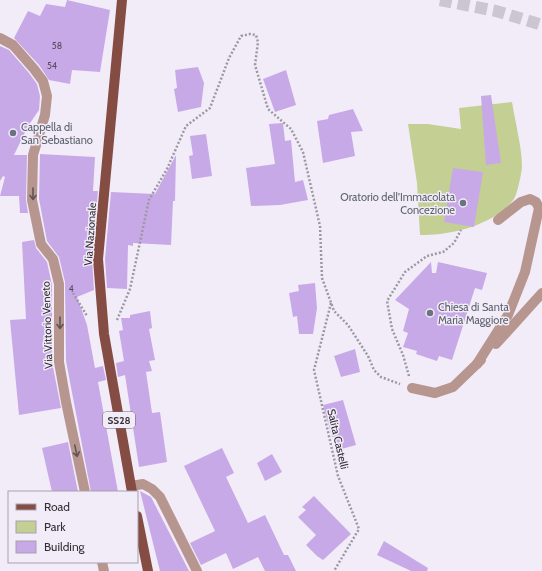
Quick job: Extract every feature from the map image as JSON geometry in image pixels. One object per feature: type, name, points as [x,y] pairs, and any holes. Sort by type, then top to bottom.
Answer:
[{"type":"main road","name":"Via Nazionale","points":[[122,0],[98,259],[104,334],[132,489]]},
{"type":"main road","points":[[138,521],[148,571]]},
{"type":"street","name":"Via Vittorio Veneto","points":[[0,38],[3,38],[13,45],[34,69],[46,89],[48,101],[33,155],[32,200],[41,244],[53,259],[59,284],[59,362],[85,491]]},
{"type":"street","points":[[478,364],[508,315],[525,272],[539,208],[536,202],[530,199],[521,202],[498,220]]},
{"type":"street","points":[[412,388],[435,393],[453,387],[478,364],[542,292]]},
{"type":"street","points":[[132,489],[143,484],[152,489],[160,498],[197,571]]},
{"type":"path","points":[[104,334],[118,320],[130,289],[149,200],[167,169],[186,126],[210,108],[229,58],[241,36],[250,34],[256,35],[258,42],[255,65],[268,109],[291,129],[303,152],[320,226],[322,278],[334,311],[348,324],[374,370],[381,377],[412,388]]},
{"type":"path","points":[[412,388],[403,355],[392,329],[387,301],[405,272],[427,256],[442,252],[448,248],[454,243],[461,230]]},
{"type":"path","name":"Salita Castelli","points":[[331,303],[314,370],[338,476],[359,529],[334,571]]},
{"type":"green space","points":[[512,102],[522,159],[517,193],[514,199],[496,216],[471,227],[458,231],[432,235],[420,235],[417,183],[408,124],[428,124],[461,129],[459,108]]},
{"type":"building","points":[[67,0],[110,10],[100,72],[72,70],[70,84],[49,80],[39,65],[14,38],[28,11],[40,16],[46,4],[65,7]]},
{"type":"building","points":[[0,46],[9,50],[29,73],[37,84],[40,96],[39,110],[28,126],[14,155],[27,155],[26,200],[28,213],[20,213],[19,196],[0,196],[5,177],[3,176],[0,181]]},
{"type":"building","points":[[198,67],[204,83],[201,107],[178,112],[174,89],[177,88],[175,70]]},
{"type":"building","points":[[286,70],[296,105],[275,112],[263,79]]},
{"type":"building","points":[[491,95],[501,163],[486,165],[481,96]]},
{"type":"building","points":[[353,109],[363,131],[351,132],[355,156],[323,163],[317,121],[328,119],[329,115]]},
{"type":"building","points":[[283,123],[285,141],[291,140],[295,182],[303,180],[308,200],[280,205],[251,206],[246,168],[275,164],[269,124]]},
{"type":"building","points":[[206,134],[212,176],[192,179],[189,156],[193,155],[190,136]]},
{"type":"building","points":[[40,154],[95,157],[93,191],[98,191],[92,259],[94,290],[77,297],[87,325],[95,368],[103,366],[106,380],[98,382],[118,491],[91,491],[66,361],[65,282],[59,257],[47,241],[39,199]]},
{"type":"building","points":[[176,155],[175,201],[173,201],[171,245],[133,243],[133,246],[128,245],[127,289],[107,288],[105,259],[111,192],[155,194]]},
{"type":"building","name":"Oratorio dell'Immacolata Concezione","points":[[453,168],[483,172],[474,227],[444,222]]},
{"type":"building","points":[[34,240],[36,248],[47,262],[52,285],[52,362],[61,408],[19,415],[10,320],[26,319],[22,242]]},
{"type":"building","name":"Chiesa di Santa Maria Maggiore","points":[[431,262],[432,273],[436,273],[438,262],[487,273],[482,290],[475,288],[452,360],[439,356],[437,361],[416,354],[417,351],[403,347],[408,333],[403,331],[409,309],[395,300]]},
{"type":"building","points":[[315,283],[317,308],[313,334],[299,334],[297,316],[293,317],[289,293],[299,291],[298,285]]},
{"type":"building","points":[[150,311],[152,328],[149,329],[155,360],[149,361],[152,371],[146,372],[152,413],[160,412],[167,462],[139,467],[125,375],[118,377],[116,363],[124,361],[119,331],[123,330],[121,318],[130,318],[130,315]]},
{"type":"building","points":[[355,349],[360,372],[341,377],[334,356]]},
{"type":"building","points":[[343,400],[356,445],[338,450],[335,437],[332,437],[323,405]]},
{"type":"building","points":[[68,442],[78,491],[52,491],[42,448]]},
{"type":"building","points":[[222,448],[234,473],[226,477],[248,523],[265,515],[284,555],[288,555],[296,571],[265,571],[258,557],[233,569],[226,553],[201,565],[190,543],[215,531],[184,466]]},
{"type":"building","points":[[272,454],[282,472],[265,481],[257,463]]},
{"type":"building","points":[[140,491],[151,497],[189,571],[160,571]]},
{"type":"building","points":[[314,496],[351,534],[323,560],[306,545],[316,535],[298,517],[306,510],[302,507]]},
{"type":"building","points":[[384,541],[428,568],[427,571],[411,571],[377,555]]},
{"type":"tunnel","points":[[440,0],[496,11],[542,25]]},
{"type":"place","name":"Cappella di San Sebastiano","points":[[13,133]]},
{"type":"place","name":"Oratorio dell'Immacolata Concezione","points":[[463,203]]},
{"type":"place","name":"Chiesa di Santa Maria Maggiore","points":[[430,313]]}]
